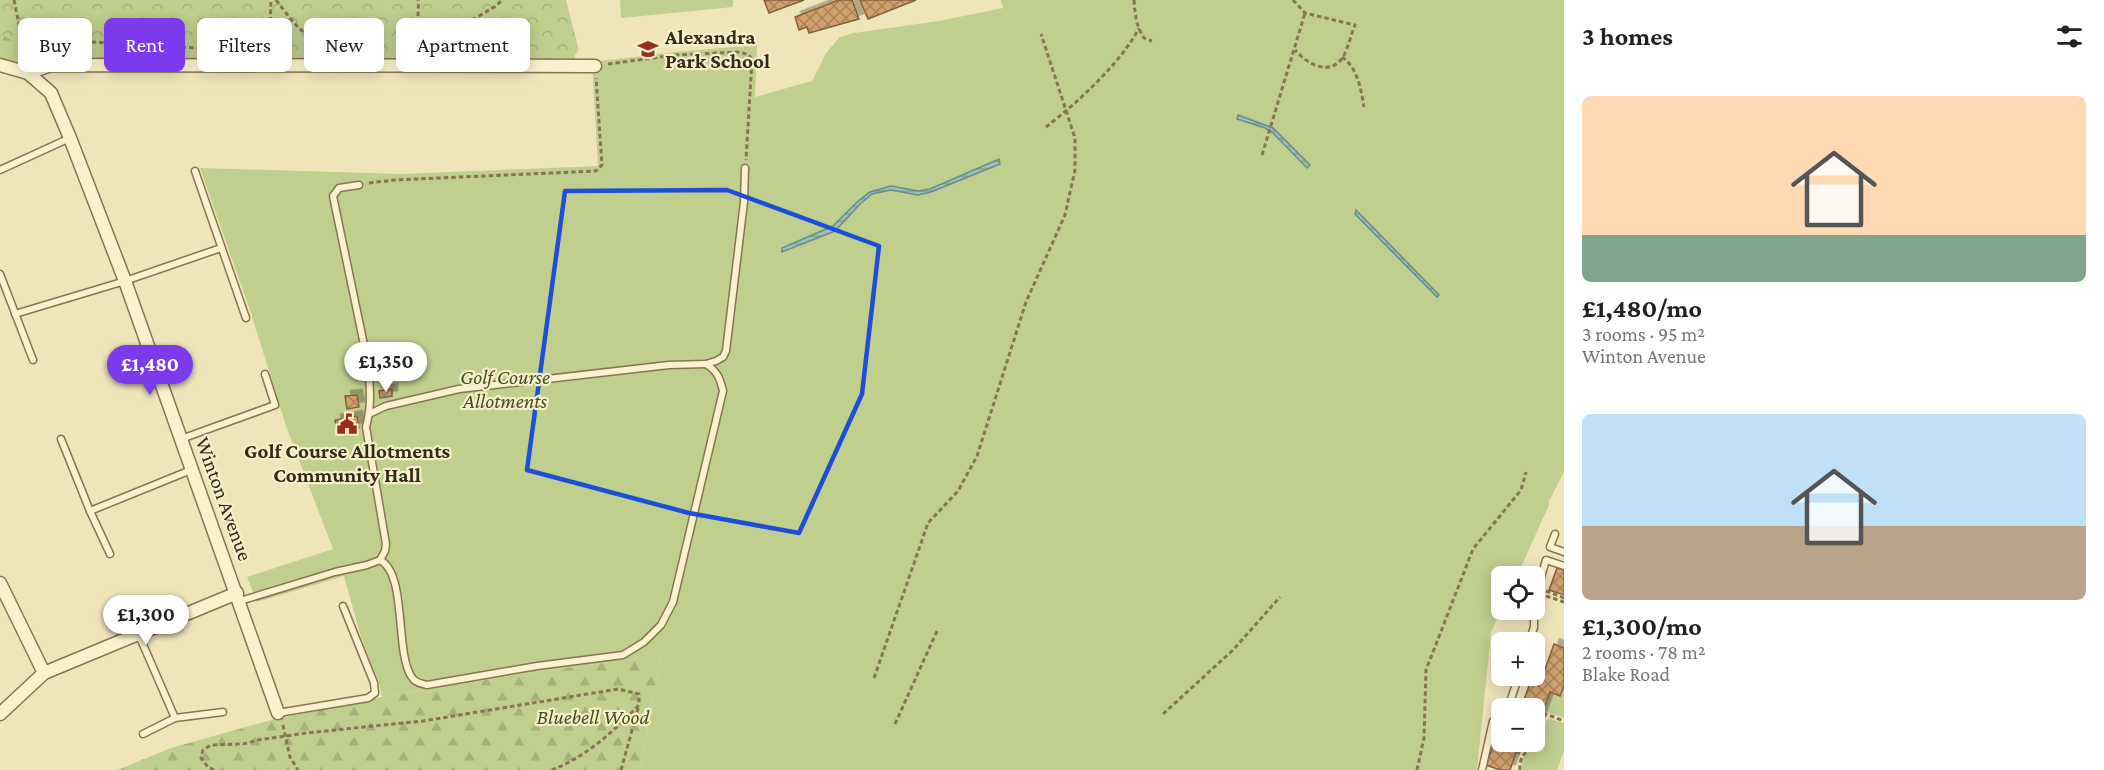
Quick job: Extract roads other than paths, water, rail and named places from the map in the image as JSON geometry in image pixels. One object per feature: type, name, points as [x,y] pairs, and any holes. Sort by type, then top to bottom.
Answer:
[{"type":"street","points":[[0,65],[28,73],[51,65],[595,66]]},
{"type":"street","name":"Winton Avenue","points":[[28,73],[51,93],[70,138],[125,281],[278,713]]},
{"type":"street","points":[[0,583],[44,673]]},
{"type":"street","points":[[0,714],[44,673],[138,633],[238,597]]},
{"type":"lane","points":[[0,170],[70,138]]},
{"type":"lane","points":[[369,414],[386,406],[459,389],[669,365],[706,364],[723,357],[726,351],[744,202],[745,168]]},
{"type":"lane","points":[[195,171],[246,318]]},
{"type":"lane","points":[[359,184],[339,188],[333,196],[368,364],[371,389],[366,427],[396,588],[404,651],[410,676],[416,682],[427,685],[537,666],[623,655],[642,644],[661,625],[673,602],[723,391],[715,370],[706,364]]},
{"type":"lane","points":[[15,314],[125,281],[221,248]]},
{"type":"lane","points":[[0,274],[33,360]]},
{"type":"lane","points":[[181,440],[275,405],[265,374]]},
{"type":"lane","points":[[61,439],[90,512],[110,554]]},
{"type":"lane","points":[[90,512],[192,470]]},
{"type":"lane","points":[[1555,534],[1550,547],[1564,552]]},
{"type":"lane","points":[[238,597],[367,566],[380,560],[386,544]]},
{"type":"lane","points":[[380,560],[387,563],[391,569]]},
{"type":"lane","points":[[1544,566],[1546,560],[1564,566]]},
{"type":"lane","points":[[278,713],[368,698],[375,693],[374,682],[344,606]]},
{"type":"lane","points":[[138,633],[175,718]]},
{"type":"lane","points":[[143,734],[175,718],[223,712]]},
{"type":"lane","points":[[1482,770],[1491,730]]},
{"type":"water","points":[[1238,115],[1273,128],[1310,165],[1307,168],[1273,133],[1237,119]]},
{"type":"water","points":[[999,159],[1000,164],[931,192],[918,195],[891,190],[872,194],[835,231],[782,252],[782,248],[833,226],[870,192],[891,186],[918,191],[930,189]]},
{"type":"water","points":[[1356,210],[1439,295],[1437,297],[1355,214]]},
{"type":"place","name":"Alexandra Park School","points":[[648,49]]},
{"type":"place","name":"Golf Course Allotments Community Hall","points":[[347,424]]},
{"type":"park label","name":"Golf Course Allotments","points":[[505,389]]},
{"type":"park label","name":"Bluebell Wood","points":[[593,717]]}]
